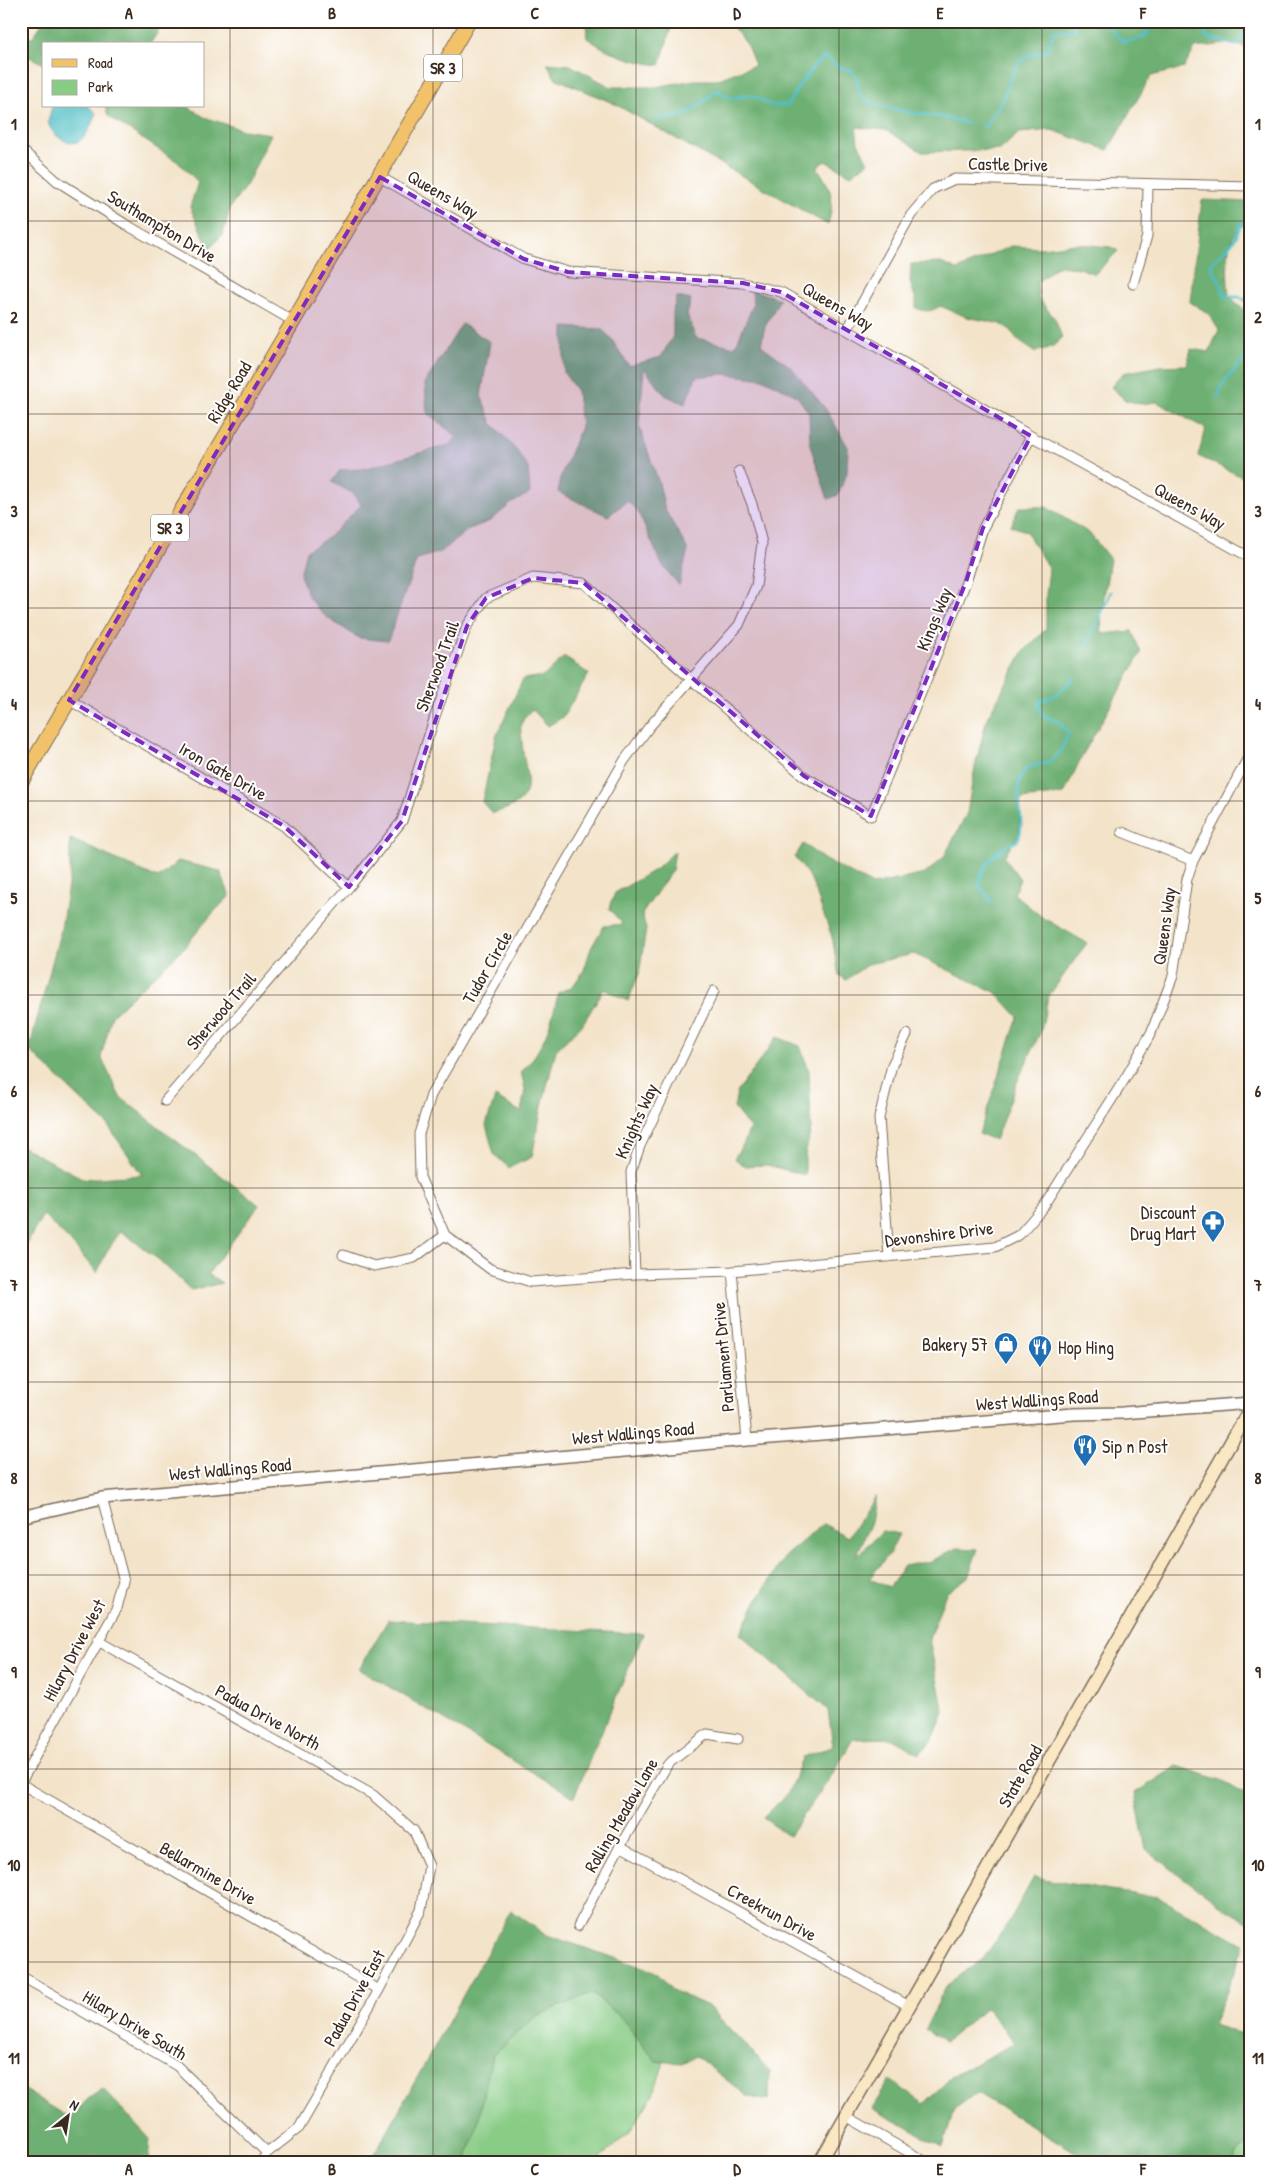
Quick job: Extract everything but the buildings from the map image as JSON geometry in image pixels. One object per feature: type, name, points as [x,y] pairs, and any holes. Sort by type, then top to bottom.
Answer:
[{"type":"main road","name":"Ridge Road","points":[[21,782],[292,321],[380,177],[469,21]]},
{"type":"main road","name":"State Road","points":[[820,2162],[1251,1407]]},
{"type":"street","name":"Southampton Drive","points":[[21,149],[57,181],[125,224],[292,321]]},
{"type":"street","name":"Queens Way","points":[[380,177],[524,259],[568,272],[743,283],[781,292],[1031,436],[1251,558]]},
{"type":"street","name":"Castle Drive","points":[[847,330],[911,215],[933,190],[955,179],[1251,186]]},
{"type":"street","points":[[1133,284],[1146,236],[1148,185]]},
{"type":"street","name":"Kings Way","points":[[871,816],[966,582],[983,528],[1031,436]]},
{"type":"street","name":"Tudor Circle","points":[[732,1271],[636,1274],[531,1282],[490,1269],[445,1235],[420,1177],[419,1134],[431,1095],[624,761],[649,727],[739,625],[756,586],[762,543],[752,504],[739,471]]},
{"type":"street","name":"Sherwood Trail","points":[[165,1101],[349,886],[402,821],[434,719],[467,626],[486,598],[533,578],[584,583],[692,680],[804,776],[871,816]]},
{"type":"street","name":"Iron Gate Drive","points":[[69,700],[284,826],[349,886]]},
{"type":"street","name":"Queens Way","points":[[1165,998],[1173,976],[1187,879],[1193,860],[1251,752]]},
{"type":"street","points":[[1122,832],[1193,860]]},
{"type":"street","name":"Knights Way","points":[[636,1274],[630,1172],[640,1146],[714,990]]},
{"type":"street","name":"Devonshire Drive","points":[[732,1271],[995,1246],[1019,1235],[1044,1206],[1126,1077],[1151,1033],[1165,998]]},
{"type":"street","points":[[889,1257],[879,1118],[892,1065],[907,1034]]},
{"type":"street","points":[[343,1255],[374,1266],[414,1258],[445,1235]]},
{"type":"street","name":"Parliament Drive","points":[[732,1271],[747,1440]]},
{"type":"street","name":"West Wallings Road","points":[[21,1517],[102,1498],[747,1440],[1074,1414],[1122,1413],[1251,1403]]},
{"type":"street","name":"Hilary Drive West","points":[[21,1783],[117,1608],[124,1581],[102,1498]]},
{"type":"street","name":"Padua Drive North","points":[[98,1640],[373,1795],[414,1832]]},
{"type":"street","name":"Rolling Meadow Lane","points":[[578,1926],[620,1846],[668,1764],[707,1734],[738,1739]]},
{"type":"street","name":"Bellarmine Drive","points":[[21,1783],[379,1990]]},
{"type":"street","name":"Padua Drive East","points":[[261,2162],[267,2153],[299,2128],[379,1990],[421,1910],[429,1866],[414,1832]]},
{"type":"street","name":"Creekrun Drive","points":[[620,1846],[909,2006]]},
{"type":"street","name":"Hilary Drive South","points":[[21,1976],[177,2066],[267,2153]]},
{"type":"street","points":[[846,2116],[926,2162]]},
{"type":"highlighted area","points":[[380,177],[524,259],[568,272],[743,283],[781,292],[1031,436],[983,528],[966,582],[871,816],[804,776],[584,583],[533,578],[486,598],[467,626],[402,821],[349,887],[284,826],[69,700]]},
{"type":"green space","points":[[21,21],[29,21],[23,32],[32,38],[44,21],[165,21],[151,42],[42,42],[42,63],[21,53]]},
{"type":"green space","points":[[586,21],[673,21],[660,65],[640,62],[604,49],[587,38]]},
{"type":"green space","points":[[728,21],[835,21],[854,31],[861,21],[1251,21],[1251,49],[1232,43],[1195,48],[1184,68],[1151,76],[1108,150],[1052,130],[1019,133],[1000,150],[922,152],[886,130],[856,127],[858,143],[868,162],[851,175],[825,161],[817,167],[831,194],[832,200],[828,225],[615,104],[555,78],[547,63],[570,65],[611,87],[655,87],[695,80],[716,80],[755,65],[746,43]]},
{"type":"green space","points":[[106,108],[190,108],[204,117],[243,130],[271,134],[247,184],[230,208],[223,234],[209,249],[190,207],[198,182],[178,162],[108,116]]},
{"type":"green space","points":[[1202,200],[1251,202],[1251,222],[1242,226],[1235,233],[1228,253],[1227,264],[1229,296],[1247,312],[1251,311],[1251,481],[1198,456],[1206,429],[1157,402],[1140,404],[1125,400],[1111,387],[1123,373],[1160,366],[1187,365],[1191,349],[1209,352],[1219,330],[1208,313],[1190,302]]},
{"type":"green space","points":[[1077,244],[1111,247],[1118,251],[1095,274],[1079,268],[1058,266],[1037,282],[1039,299],[1055,319],[1062,338],[1052,347],[1035,352],[1016,339],[1011,330],[1001,324],[967,317],[940,306],[928,311],[916,308],[916,300],[910,282],[911,264],[941,263],[957,270],[1011,246],[1041,248]]},
{"type":"green space","points":[[752,290],[780,299],[765,326],[761,345],[791,367],[825,408],[848,447],[847,473],[838,495],[828,499],[810,445],[809,413],[797,396],[764,379],[724,374],[696,377],[685,404],[665,395],[644,368],[639,426],[659,483],[665,510],[688,550],[679,585],[662,565],[638,512],[627,501],[608,516],[558,492],[560,478],[581,427],[577,391],[564,373],[564,327],[601,329],[610,337],[629,366],[661,357],[673,336],[673,310],[677,297],[691,300],[687,315],[696,338],[735,347],[753,305]]},
{"type":"green space","points":[[462,324],[490,342],[481,396],[492,423],[517,451],[528,468],[530,493],[512,503],[490,521],[469,529],[441,552],[417,559],[388,641],[359,638],[326,617],[309,598],[300,575],[306,551],[329,537],[361,505],[354,494],[332,482],[340,470],[363,469],[449,445],[457,437],[427,413],[425,383]]},
{"type":"green space","points":[[1019,507],[1046,507],[1089,533],[1110,559],[1101,616],[1102,634],[1132,631],[1141,653],[1082,756],[1064,794],[1021,799],[1018,835],[1004,857],[1020,879],[1014,894],[1043,918],[1087,943],[1048,997],[1041,1031],[1018,1080],[995,1140],[979,1134],[1018,1017],[995,992],[914,954],[868,964],[846,980],[839,975],[832,937],[811,879],[795,857],[803,844],[825,860],[873,885],[925,874],[944,857],[967,813],[975,767],[987,718],[1024,651],[1046,629],[1046,595],[1049,569],[1026,531],[1011,526]]},
{"type":"green space","points":[[564,657],[589,674],[563,717],[548,726],[532,709],[524,719],[521,728],[527,777],[525,795],[519,802],[508,808],[492,813],[482,802],[496,737],[523,679],[544,676]]},
{"type":"green space","points":[[70,839],[158,878],[178,861],[220,871],[230,896],[212,914],[183,949],[112,1015],[101,1057],[120,1097],[259,1205],[208,1274],[222,1283],[191,1290],[159,1260],[121,1231],[107,1251],[97,1273],[68,1239],[43,1215],[21,1254],[21,1146],[84,1179],[142,1175],[106,1123],[29,1050],[61,929],[70,873]]},
{"type":"green space","points":[[675,851],[672,870],[642,914],[646,929],[639,974],[628,1001],[604,989],[582,1025],[556,1050],[532,1157],[509,1168],[494,1154],[486,1125],[495,1097],[521,1112],[525,1089],[521,1072],[541,1046],[553,1014],[558,993],[573,986],[584,970],[591,948],[604,926],[623,924],[609,909],[615,893],[656,869]]},
{"type":"green space","points":[[777,1037],[800,1046],[809,1071],[811,1128],[805,1156],[805,1175],[767,1165],[745,1166],[734,1158],[744,1143],[750,1128],[734,1108],[737,1092]]},
{"type":"green space","points":[[876,1496],[871,1522],[856,1557],[882,1531],[899,1534],[889,1554],[869,1579],[890,1587],[904,1566],[932,1561],[956,1548],[978,1549],[968,1577],[946,1593],[929,1639],[944,1713],[932,1741],[919,1754],[891,1738],[853,1739],[830,1778],[789,1836],[763,1818],[788,1793],[803,1757],[833,1746],[828,1710],[740,1634],[756,1602],[786,1555],[823,1524],[848,1537]]},
{"type":"green space","points":[[388,1620],[643,1634],[574,1797],[359,1669]]},
{"type":"green space","points":[[1177,1766],[1221,1780],[1251,1798],[1251,1924],[1227,1910],[1146,1850],[1135,1793]]},
{"type":"green space","points":[[1034,1877],[1110,1891],[1158,1897],[1245,1945],[1213,2025],[1251,2037],[1251,2142],[1235,2155],[1234,2162],[1092,2162],[977,2093],[954,2109],[943,2147],[872,2108],[890,2080],[924,2104],[952,2076],[1015,2043],[986,2008],[945,2042],[925,2029],[947,1985],[983,1959],[1010,1920]]},
{"type":"green space","points":[[511,1910],[544,1934],[656,1972],[674,1991],[708,2006],[770,2071],[769,2101],[747,2096],[696,2056],[682,2063],[656,2061],[619,2015],[591,1993],[536,2016],[492,2056],[478,2122],[466,2162],[370,2162]]},
{"type":"green space","points":[[591,1993],[619,2015],[656,2061],[664,2062],[653,2095],[629,2133],[595,2162],[466,2162],[478,2122],[492,2056],[536,2016]]},
{"type":"green space","points":[[21,2088],[70,2118],[89,2098],[103,2089],[150,2139],[148,2162],[21,2162]]},
{"type":"green space","points":[[1251,2142],[1251,2162],[1234,2162],[1235,2155]]},
{"type":"water","points":[[52,108],[90,108],[96,113],[84,137],[73,143],[65,141],[57,135],[49,125]]},
{"type":"waterway","points":[[982,126],[987,126],[991,116],[1003,99],[1015,69],[1020,63],[1032,54],[1047,50],[1054,31],[1075,29],[1074,21]]},
{"type":"waterway","points":[[1091,21],[1103,24],[1106,21]]},
{"type":"waterway","points":[[1109,21],[1113,33],[1125,42],[1142,38],[1148,34],[1149,21]]},
{"type":"waterway","points":[[1200,21],[1206,37],[1236,45],[1251,28]]},
{"type":"waterway","points":[[657,119],[690,112],[717,90],[725,96],[733,98],[751,95],[773,106],[788,105],[808,73],[825,56],[837,66],[854,73],[859,91],[872,104],[967,123]]},
{"type":"waterway","points":[[1251,218],[1240,225],[1232,242],[1211,264],[1226,297],[1240,297],[1251,304]]},
{"type":"waterway","points":[[1218,397],[1224,382],[1251,351]]},
{"type":"waterway","points":[[1084,650],[1111,592]]},
{"type":"waterway","points":[[992,903],[979,885],[983,870],[992,858],[1003,848],[1017,841],[1021,824],[1019,789],[1023,773],[1034,765],[1052,760],[1065,742],[1068,732],[1057,721],[1043,716],[1038,704],[1058,693],[1073,678]]},
{"type":"place","name":"Discount Drug Mart","points":[[1213,1243]]},
{"type":"place","name":"Bakery 57","points":[[1006,1365]]},
{"type":"place","name":"Hop Hing","points":[[1040,1368]]},
{"type":"place","name":"Sip n Post","points":[[1085,1467]]}]
